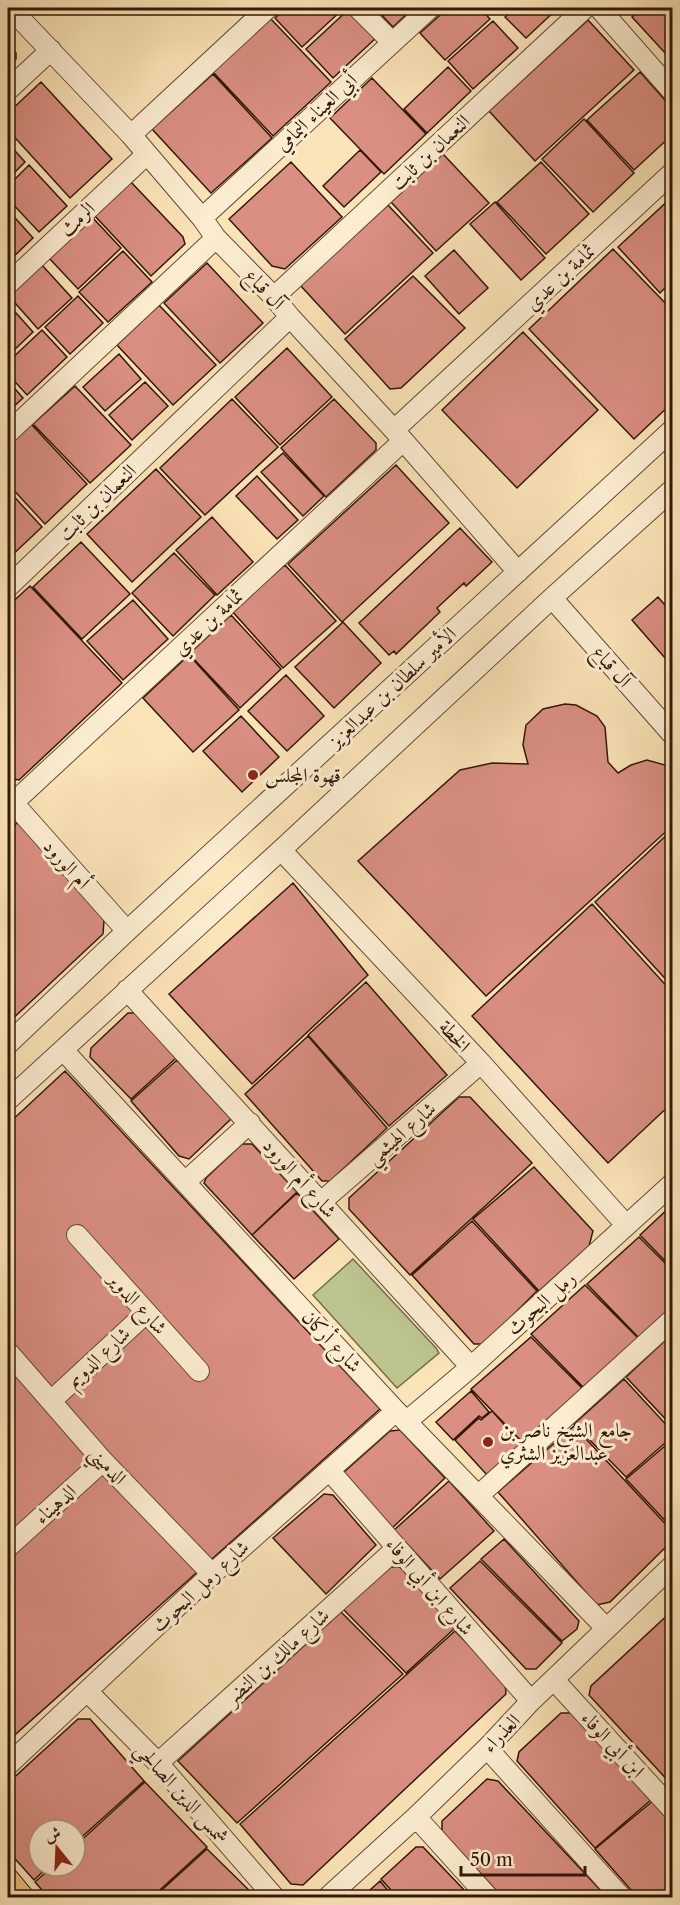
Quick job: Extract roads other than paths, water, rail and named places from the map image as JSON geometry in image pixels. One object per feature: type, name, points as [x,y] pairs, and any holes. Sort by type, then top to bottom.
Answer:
[{"type":"main road","points":[[8,1881],[22,1898]]},
{"type":"street","points":[[131,135],[268,8]]},
{"type":"street","points":[[358,8],[392,42]]},
{"type":"street","name":"أبي العيناء اليمامي","points":[[202,218],[430,8]]},
{"type":"street","name":"النعمان بن ثابت","points":[[274,297],[585,8]]},
{"type":"street","points":[[599,8],[672,91]]},
{"type":"street","name":"آل قباع","points":[[19,11],[51,50],[131,135],[202,218],[216,238],[274,297],[399,435],[518,572]]},
{"type":"street","points":[[8,90],[51,50]]},
{"type":"street","name":"الرمث","points":[[8,284],[147,154]]},
{"type":"street","name":"ثمامة بن عدي","points":[[10,800],[399,435],[672,173]]},
{"type":"street","points":[[8,433],[216,238]]},
{"type":"street","name":"النعمان بن ثابت","points":[[8,587],[290,317]]},
{"type":"street","name":"الأمير سلطان بن عبدالعزيز","points":[[8,1044],[127,931],[672,430]]},
{"type":"street","points":[[8,1100],[672,490]]},
{"type":"street","name":"آل قباع","points":[[552,598],[671,730]]},
{"type":"street","name":"أم الورود","points":[[10,800],[127,931]]},
{"type":"street","name":"الخطة","points":[[281,850],[481,1064],[626,1225]]},
{"type":"street","name":"شارع أم الورود","points":[[127,990],[471,1367]]},
{"type":"street","name":"شارع أركان","points":[[63,1050],[402,1416],[606,1628]]},
{"type":"street","name":"شارع الهيثمي","points":[[321,1202],[481,1064]]},
{"type":"street","points":[[185,1182],[250,1123]]},
{"type":"street","name":"رمل البحوث","points":[[402,1416],[471,1367],[672,1184]]},
{"type":"street","name":"شارع الدوير","points":[[77,1235],[199,1371]]},
{"type":"street","name":"شارع الدويم","points":[[51,1401],[146,1313]]},
{"type":"street","points":[[478,1495],[672,1320]]},
{"type":"street","name":"الدميني","points":[[8,1352],[103,1461],[212,1574]]},
{"type":"street","name":"شارع رمل البحوث","points":[[8,1765],[212,1574],[329,1470],[402,1416]]},
{"type":"street","name":"الدهيناء","points":[[8,1547],[103,1461]]},
{"type":"street","name":"شارع ابن أبي الوفاء","points":[[329,1470],[531,1701]]},
{"type":"street","name":"شارع مالك بن النضر","points":[[158,1763],[397,1548]]},
{"type":"street","name":"العذراء","points":[[327,1898],[416,1817],[487,1748],[531,1701],[672,1566]]},
{"type":"street","name":"ابن أبي الوفاء","points":[[554,1680],[672,1809]]},
{"type":"street","name":"شمس الدين الصالحي","points":[[87,1691],[158,1763],[275,1898]]},
{"type":"street","points":[[487,1748],[622,1898]]},
{"type":"street","points":[[416,1817],[489,1898]]},
{"type":"place","name":"قهوة المجلس","points":[[253,775]]},
{"type":"place","name":"جامع الشيخ ناصر بن عبدالعزيز الشثري","points":[[488,1442]]}]
